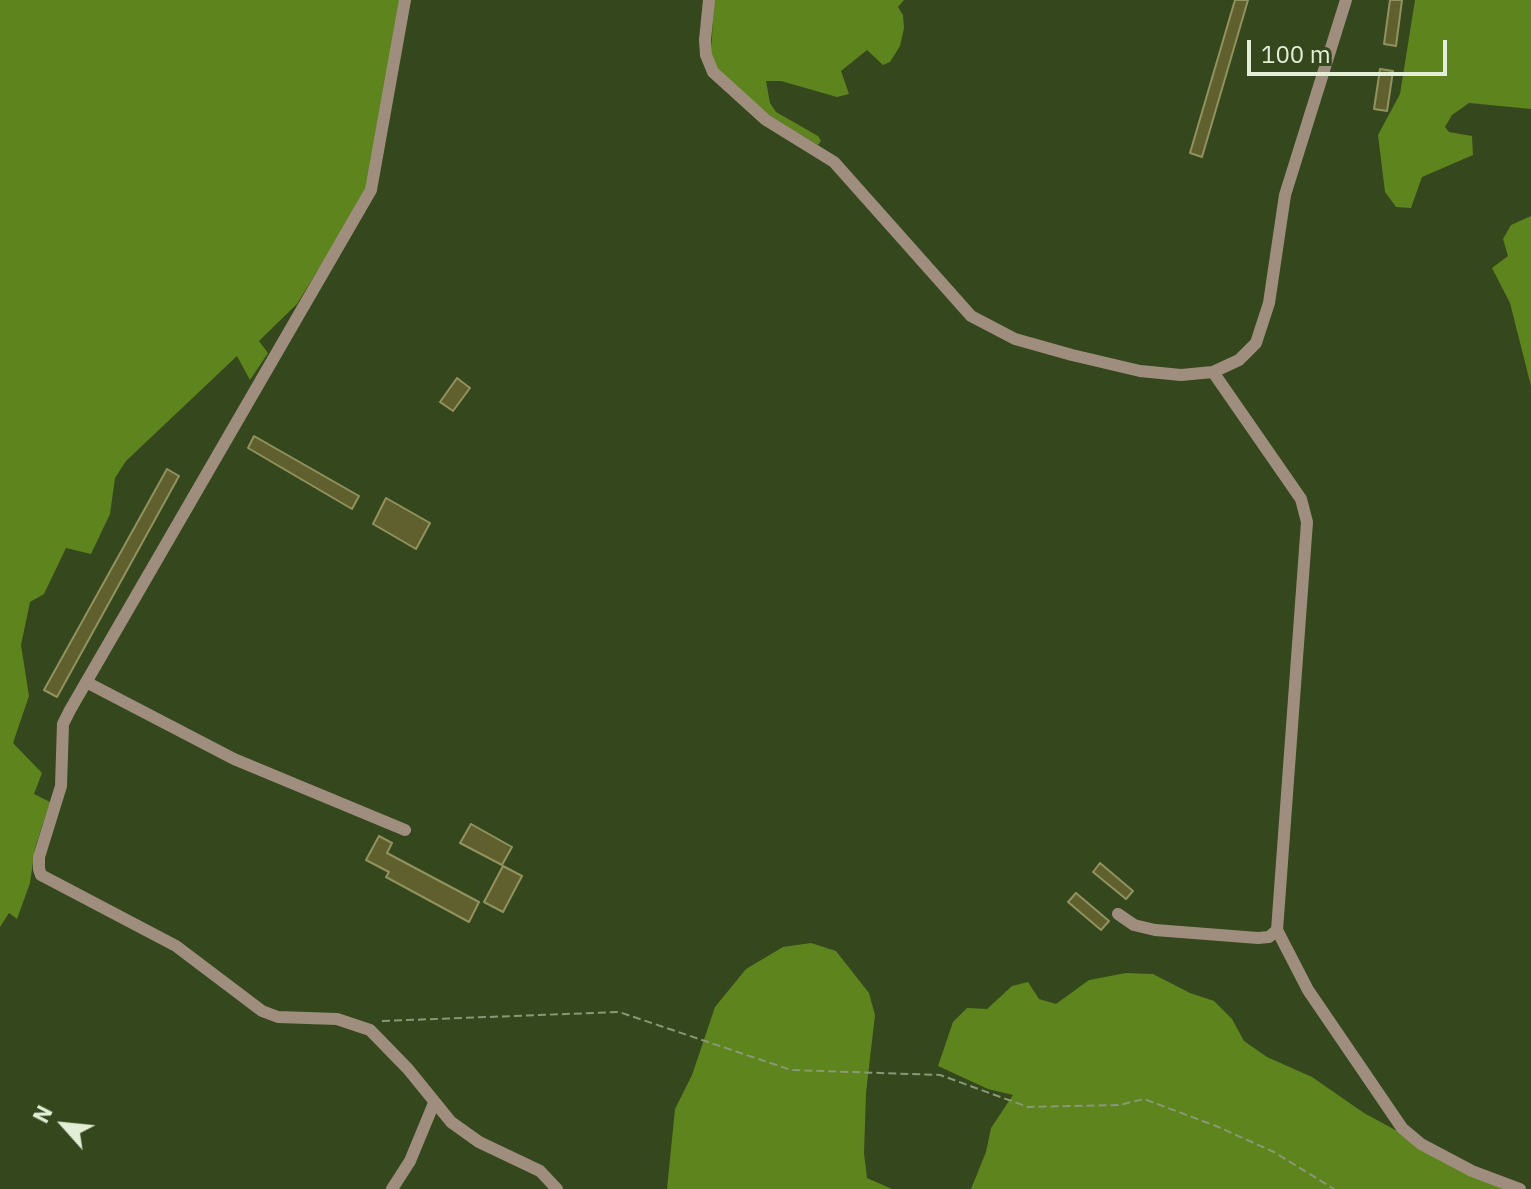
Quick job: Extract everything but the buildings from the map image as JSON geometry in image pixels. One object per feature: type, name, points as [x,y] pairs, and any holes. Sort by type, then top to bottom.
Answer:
[{"type":"street","points":[[405,0],[375,175],[364,205],[63,724],[61,786],[39,857],[41,875],[176,946],[262,1011],[278,1017],[337,1019],[370,1030],[408,1069],[451,1122],[479,1142],[540,1171],[557,1189]]},
{"type":"street","points":[[709,0],[706,55],[713,72],[766,120],[834,162],[971,316],[1015,339],[1140,371],[1181,375],[1213,372],[1250,351],[1260,335],[1269,303],[1283,205],[1346,0]]},
{"type":"street","points":[[1213,372],[1301,499],[1307,522],[1277,930],[1308,990],[1402,1128],[1421,1144],[1472,1171],[1520,1189]]},
{"type":"street","points":[[86,682],[234,759],[405,830]]},
{"type":"street","points":[[1118,914],[1134,925],[1155,930],[1238,938],[1269,937],[1277,930]]},
{"type":"street","points":[[392,1189],[420,1139],[434,1103]]},
{"type":"path","points":[[383,1021],[619,1012],[791,1070],[940,1075],[1028,1107],[1119,1105],[1144,1099],[1274,1152],[1334,1189]]},
{"type":"green space","points":[[0,0],[400,0],[371,175],[363,196],[297,304],[259,341],[268,353],[250,380],[237,356],[126,461],[115,478],[110,514],[91,554],[66,548],[44,594],[30,602],[21,645],[29,696],[13,743],[42,773],[34,794],[50,802],[35,848],[30,883],[17,919],[9,913],[0,927]]},
{"type":"green space","points":[[714,0],[904,0],[898,7],[903,15],[904,28],[900,46],[890,62],[883,65],[867,50],[841,71],[849,94],[837,97],[781,81],[766,81],[770,103],[776,112],[818,136],[821,141],[818,145],[772,117],[718,72],[711,56]]},
{"type":"green space","points":[[1415,0],[1531,0],[1531,109],[1469,103],[1452,115],[1445,127],[1449,132],[1472,136],[1473,155],[1422,177],[1411,208],[1396,207],[1385,192],[1378,135],[1400,94]]},
{"type":"green space","points":[[1531,216],[1531,386],[1510,303],[1492,268],[1508,256],[1503,239],[1511,225]]},
{"type":"green space","points":[[811,943],[836,951],[869,993],[875,1015],[866,1093],[864,1153],[867,1178],[892,1189],[667,1189],[675,1109],[692,1075],[715,1007],[746,969],[783,947]]},
{"type":"green space","points":[[1126,973],[1153,974],[1214,1001],[1232,1019],[1244,1041],[1267,1057],[1312,1077],[1364,1113],[1504,1189],[971,1189],[986,1152],[991,1128],[1013,1095],[988,1089],[938,1066],[953,1022],[967,1008],[987,1009],[1012,986],[1028,982],[1039,999],[1056,1004],[1089,980]]}]
